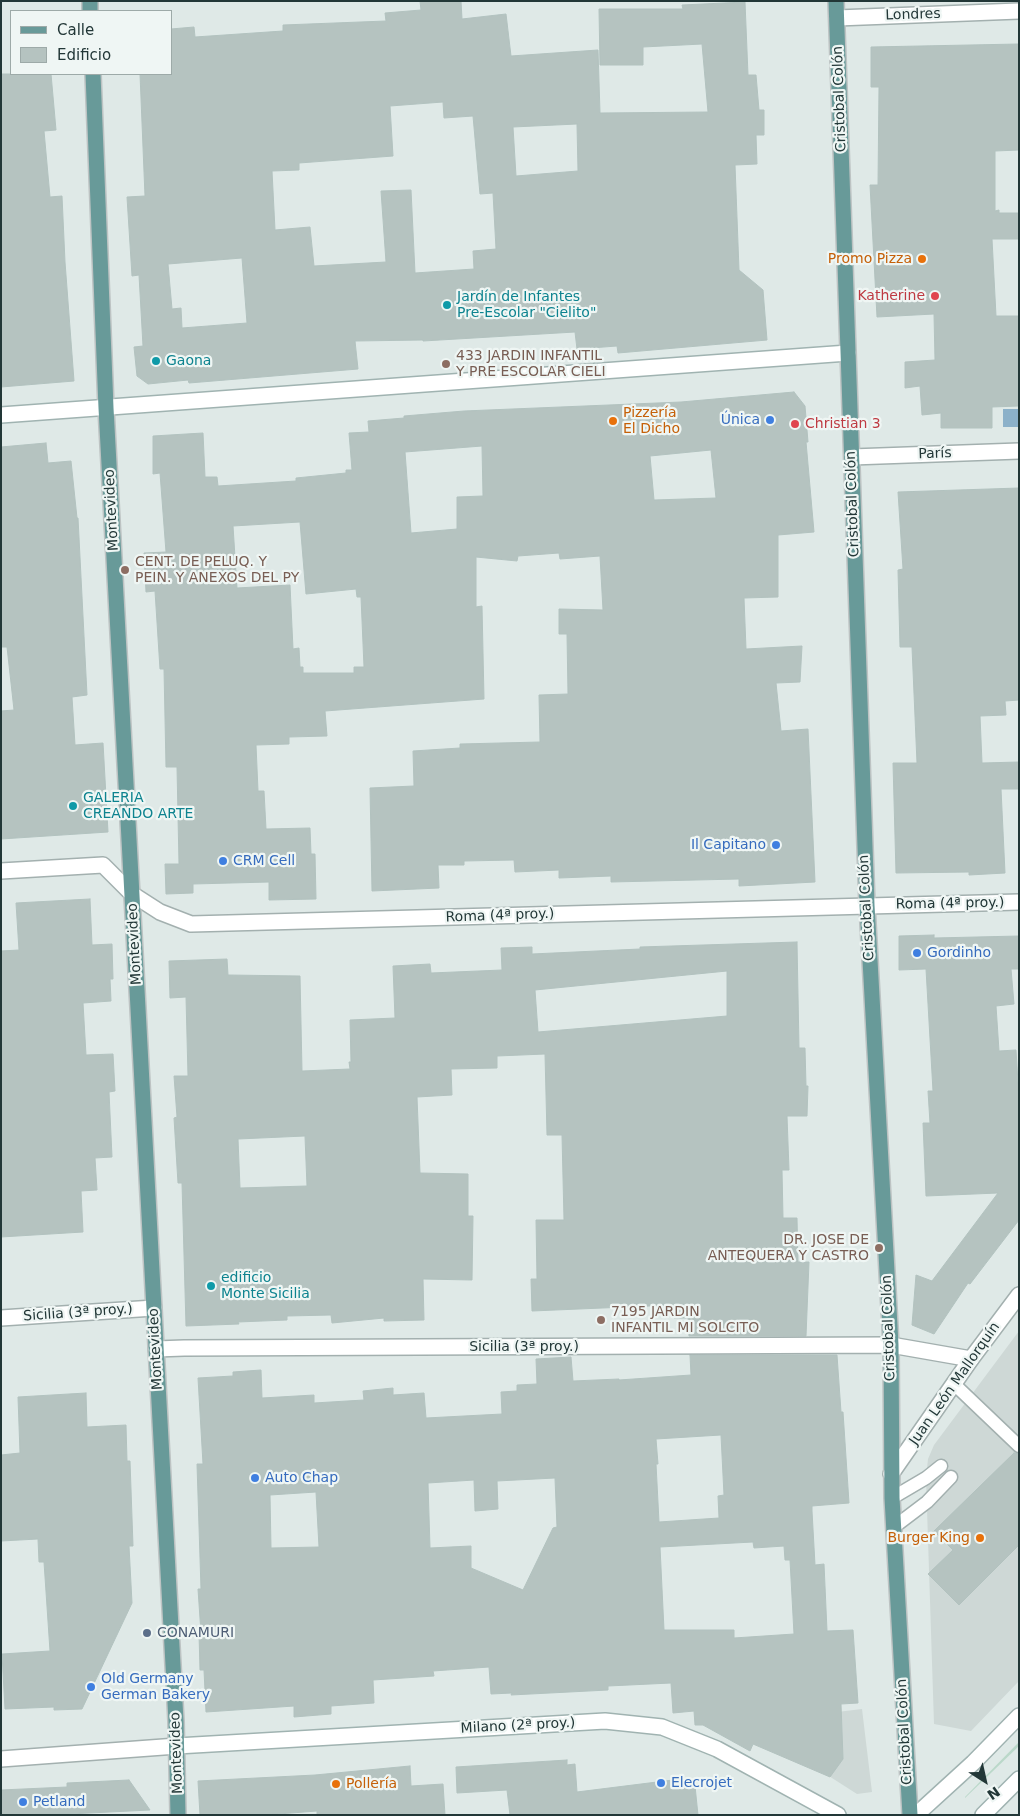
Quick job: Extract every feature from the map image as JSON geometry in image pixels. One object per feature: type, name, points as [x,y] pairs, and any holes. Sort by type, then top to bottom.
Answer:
[{"type":"main road","name":"Cristobal Colón","points":[[836,1],[866,905],[891,1345],[891,1474],[910,1815]]},
{"type":"main road","name":"Montevideo","points":[[93,75],[106,408],[177,1746],[178,1815]]},
{"type":"street","name":"Londres","points":[[837,18],[1019,11]]},
{"type":"street","points":[[1,415],[848,353]]},
{"type":"street","name":"París","points":[[852,457],[1019,451]]},
{"type":"street","name":"Roma (4ª proy.)","points":[[1,871],[103,865],[132,894],[160,912],[191,924],[1019,902]]},
{"type":"street","name":"Juan León Mallorquín","points":[[891,1474],[971,1359],[1019,1295]]},
{"type":"street","name":"Sicilia (3ª proy.)","points":[[1,1318],[154,1308]]},
{"type":"street","name":"Sicilia (3ª proy.)","points":[[156,1349],[891,1345],[971,1359]]},
{"type":"street","points":[[916,1815],[1019,1716]]},
{"type":"street","name":"Milano (2ª proy.)","points":[[1,1759],[177,1746],[605,1722],[662,1727],[717,1749],[838,1815]]},
{"type":"street","points":[[987,1814],[1019,1778]]},
{"type":"lane","points":[[954,1384],[1019,1446]]},
{"type":"lane","points":[[892,1498],[926,1478],[941,1466]]},
{"type":"lane","points":[[894,1527],[927,1502],[951,1477]]},
{"type":"shaded area","points":[[1019,1331],[1019,1681],[971,1731],[934,1724],[926,1478],[928,1459],[934,1445]]},
{"type":"shaded area","points":[[862,1709],[872,1792],[857,1794],[746,1723]]},
{"type":"green space","points":[[1019,1742],[1019,1746],[965,1798],[965,1797]]},
{"type":"water","points":[[1003,409],[1019,409],[1019,427],[1003,427]]},
{"type":"building","points":[[420,1],[461,1],[462,19],[506,14],[511,56],[598,50],[600,113],[708,112],[702,44],[643,47],[643,65],[600,65],[599,9],[683,9],[682,5],[745,2],[748,75],[756,75],[759,110],[764,110],[764,135],[756,135],[757,164],[735,165],[739,270],[763,290],[767,340],[618,353],[617,346],[577,349],[575,332],[423,341],[355,341],[358,369],[189,383],[188,380],[148,384],[137,376],[134,347],[143,346],[139,275],[132,276],[127,197],[145,196],[140,75],[172,75],[172,29],[194,27],[195,37],[283,31],[283,25],[386,21],[385,13],[421,10]],"holes":[[[443,102],[444,118],[473,116],[480,194],[493,193],[496,249],[473,251],[474,269],[415,273],[411,190],[381,191],[386,262],[314,266],[310,227],[275,230],[272,171],[299,170],[299,163],[393,156],[390,106]],[[577,124],[578,171],[516,176],[513,127]],[[242,258],[247,323],[182,328],[181,308],[172,309],[168,264]]]},
{"type":"building","points":[[1019,44],[1019,150],[995,151],[995,211],[999,210],[999,213],[1019,213],[1019,239],[992,239],[996,316],[1019,316],[1019,406],[992,407],[992,428],[941,428],[941,413],[922,415],[920,386],[905,388],[905,362],[935,360],[934,314],[877,317],[870,185],[878,185],[879,87],[871,87],[871,47]]},
{"type":"building","points":[[1,74],[51,75],[56,130],[44,131],[50,197],[62,196],[74,381],[1,387]]},
{"type":"building","points":[[794,392],[805,406],[808,442],[806,442],[814,532],[778,535],[778,597],[744,598],[746,649],[802,646],[800,682],[776,683],[781,731],[808,729],[815,882],[739,886],[739,879],[611,882],[611,876],[559,878],[559,870],[515,872],[514,860],[464,861],[464,865],[438,865],[439,888],[372,891],[370,788],[414,786],[413,751],[460,748],[460,744],[540,742],[539,695],[568,694],[567,634],[559,634],[559,609],[603,610],[600,556],[560,559],[559,553],[518,556],[517,561],[476,557],[476,607],[482,606],[484,699],[325,711],[327,736],[289,737],[289,744],[256,745],[258,791],[264,791],[266,829],[310,828],[311,854],[315,854],[316,899],[269,900],[269,882],[193,884],[193,893],[166,894],[165,864],[179,864],[177,767],[166,767],[164,669],[160,669],[155,591],[146,592],[144,553],[166,552],[160,473],[153,474],[153,436],[203,433],[205,477],[217,477],[218,486],[296,481],[296,478],[346,473],[346,470],[352,470],[349,433],[369,432],[368,421],[464,411],[681,402]],"holes":[[[482,446],[483,496],[457,497],[457,529],[411,533],[405,452]],[[711,450],[716,498],[654,500],[650,456]],[[300,522],[306,594],[356,589],[357,597],[361,597],[364,667],[354,667],[354,673],[303,673],[303,667],[300,667],[299,648],[293,649],[290,585],[237,588],[233,526]]]},
{"type":"building","points":[[46,443],[48,463],[71,461],[78,518],[87,695],[72,697],[75,745],[103,743],[108,832],[1,839],[1,711],[14,710],[7,647],[1,647],[1,447]]},
{"type":"building","points":[[1019,488],[1019,700],[1005,701],[1006,715],[980,716],[982,763],[1019,762],[1019,789],[1001,789],[1005,873],[969,875],[969,872],[896,873],[893,763],[917,763],[912,647],[900,647],[898,570],[903,569],[898,492]]},
{"type":"building","points":[[90,899],[92,945],[112,944],[113,979],[110,979],[111,1001],[83,1003],[86,1055],[113,1054],[115,1091],[109,1092],[112,1157],[95,1158],[97,1190],[81,1191],[83,1232],[1,1237],[1,951],[19,950],[16,903]]},
{"type":"building","points":[[934,935],[934,938],[1019,936],[1019,969],[1011,969],[1014,1004],[996,1006],[999,1051],[1016,1050],[1019,1099],[1019,1220],[970,1284],[968,1283],[934,1334],[912,1325],[916,1275],[932,1281],[998,1193],[926,1196],[923,1123],[930,1123],[928,1091],[933,1091],[926,969],[899,970],[899,936]]},
{"type":"building","points":[[797,942],[799,1048],[805,1048],[806,1086],[808,1086],[807,1116],[787,1116],[789,1170],[782,1170],[783,1218],[797,1218],[798,1262],[809,1262],[806,1336],[689,1336],[688,1318],[674,1318],[673,1305],[532,1311],[531,1279],[537,1279],[536,1220],[564,1220],[562,1135],[547,1135],[545,1054],[497,1056],[497,1068],[451,1069],[452,1095],[417,1097],[420,1173],[468,1174],[468,1216],[473,1216],[472,1280],[423,1279],[424,1320],[384,1321],[384,1318],[332,1323],[331,1315],[287,1316],[287,1320],[186,1326],[182,1183],[178,1183],[174,1118],[177,1117],[174,1076],[188,1076],[186,997],[170,998],[169,961],[227,959],[228,975],[300,976],[302,1071],[350,1069],[350,1020],[395,1018],[393,966],[430,964],[431,973],[502,970],[501,948],[532,947],[532,954],[640,949],[640,947]],"holes":[[[727,971],[727,1016],[538,1032],[535,990]],[[305,1136],[307,1186],[240,1188],[238,1139]]]},
{"type":"building","points":[[690,1355],[837,1355],[849,1503],[812,1506],[815,1565],[824,1564],[827,1631],[853,1630],[858,1703],[841,1704],[843,1759],[830,1777],[753,1744],[750,1751],[703,1725],[695,1725],[694,1711],[673,1713],[671,1683],[608,1686],[608,1690],[511,1695],[512,1693],[491,1694],[489,1667],[433,1671],[434,1676],[373,1680],[374,1703],[331,1706],[331,1714],[294,1717],[294,1706],[206,1712],[204,1670],[200,1670],[199,1633],[201,1633],[198,1589],[201,1589],[197,1464],[203,1464],[198,1378],[233,1376],[233,1372],[261,1370],[262,1398],[314,1395],[314,1403],[364,1400],[363,1391],[393,1388],[393,1395],[424,1393],[426,1418],[502,1414],[501,1392],[517,1391],[517,1385],[537,1384],[536,1359],[571,1357],[573,1381],[691,1375]],"holes":[[[721,1435],[724,1495],[718,1496],[719,1518],[659,1522],[656,1439]],[[555,1478],[557,1527],[553,1528],[523,1590],[471,1568],[471,1546],[430,1548],[428,1483],[474,1480],[475,1511],[498,1509],[497,1481]],[[316,1492],[319,1547],[271,1548],[270,1495]],[[753,1542],[754,1548],[784,1546],[785,1560],[790,1560],[794,1634],[734,1638],[734,1630],[664,1630],[660,1547]]]},
{"type":"building","points":[[86,1393],[87,1427],[126,1425],[127,1461],[130,1461],[133,1546],[129,1546],[132,1603],[82,1709],[54,1710],[54,1707],[5,1709],[2,1654],[50,1651],[44,1562],[39,1562],[38,1539],[1,1541],[1,1455],[20,1453],[18,1397]]},
{"type":"building","name":"Burger King","points":[[1014,1453],[1019,1454],[1019,1545],[959,1605],[928,1574],[953,1550],[934,1531]]},
{"type":"building","points":[[567,1760],[567,1765],[575,1764],[577,1792],[681,1779],[695,1786],[698,1815],[510,1815],[507,1790],[457,1793],[456,1767]]},
{"type":"building","points":[[410,1766],[411,1786],[443,1784],[445,1815],[317,1815],[317,1811],[265,1815],[200,1815],[198,1781],[315,1775]]},
{"type":"building","points":[[129,1780],[150,1810],[1,1815],[1,1790],[67,1787],[67,1783]]},
{"type":"place","name":"Promo Pizza","points":[[922,259]]},
{"type":"place","name":"Katherine","points":[[935,296]]},
{"type":"place","name":"Jardín de Infantes Pre-Escolar \"Cielito\"","points":[[447,305]]},
{"type":"place","name":"Gaona","points":[[156,361]]},
{"type":"place","name":"433 JARDIN INFANTIL Y PRE ESCOLAR CIELI","points":[[446,364]]},
{"type":"place","name":"Única","points":[[770,420]]},
{"type":"place","name":"Pizzería El Dicho","points":[[613,421]]},
{"type":"place","name":"Christian 3","points":[[795,424]]},
{"type":"place","name":"CENT. DE PELUQ. Y PEIN. Y ANEXOS DEL PY","points":[[125,570]]},
{"type":"place","name":"GALERIA CREANDO ARTE","points":[[73,806]]},
{"type":"place","name":"Il Capitano","points":[[776,845]]},
{"type":"place","name":"CRM Cell","points":[[223,861]]},
{"type":"place","name":"Gordinho","points":[[917,953]]},
{"type":"place","name":"DR. JOSE DE ANTEQUERA Y CASTRO","points":[[879,1248]]},
{"type":"place","name":"edificio Monte Sicilia","points":[[211,1286]]},
{"type":"place","name":"7195 JARDIN INFANTIL MI SOLCITO","points":[[601,1320]]},
{"type":"place","name":"Auto Chap","points":[[255,1478]]},
{"type":"place","name":"Burger King","points":[[980,1538]]},
{"type":"place","name":"CONAMURI","points":[[147,1633]]},
{"type":"place","name":"Old Germany German Bakery","points":[[91,1687]]},
{"type":"place","name":"Elecrojet","points":[[661,1783]]},
{"type":"place","name":"Pollería","points":[[336,1784]]},
{"type":"place","name":"Petland","points":[[23,1802]]}]
